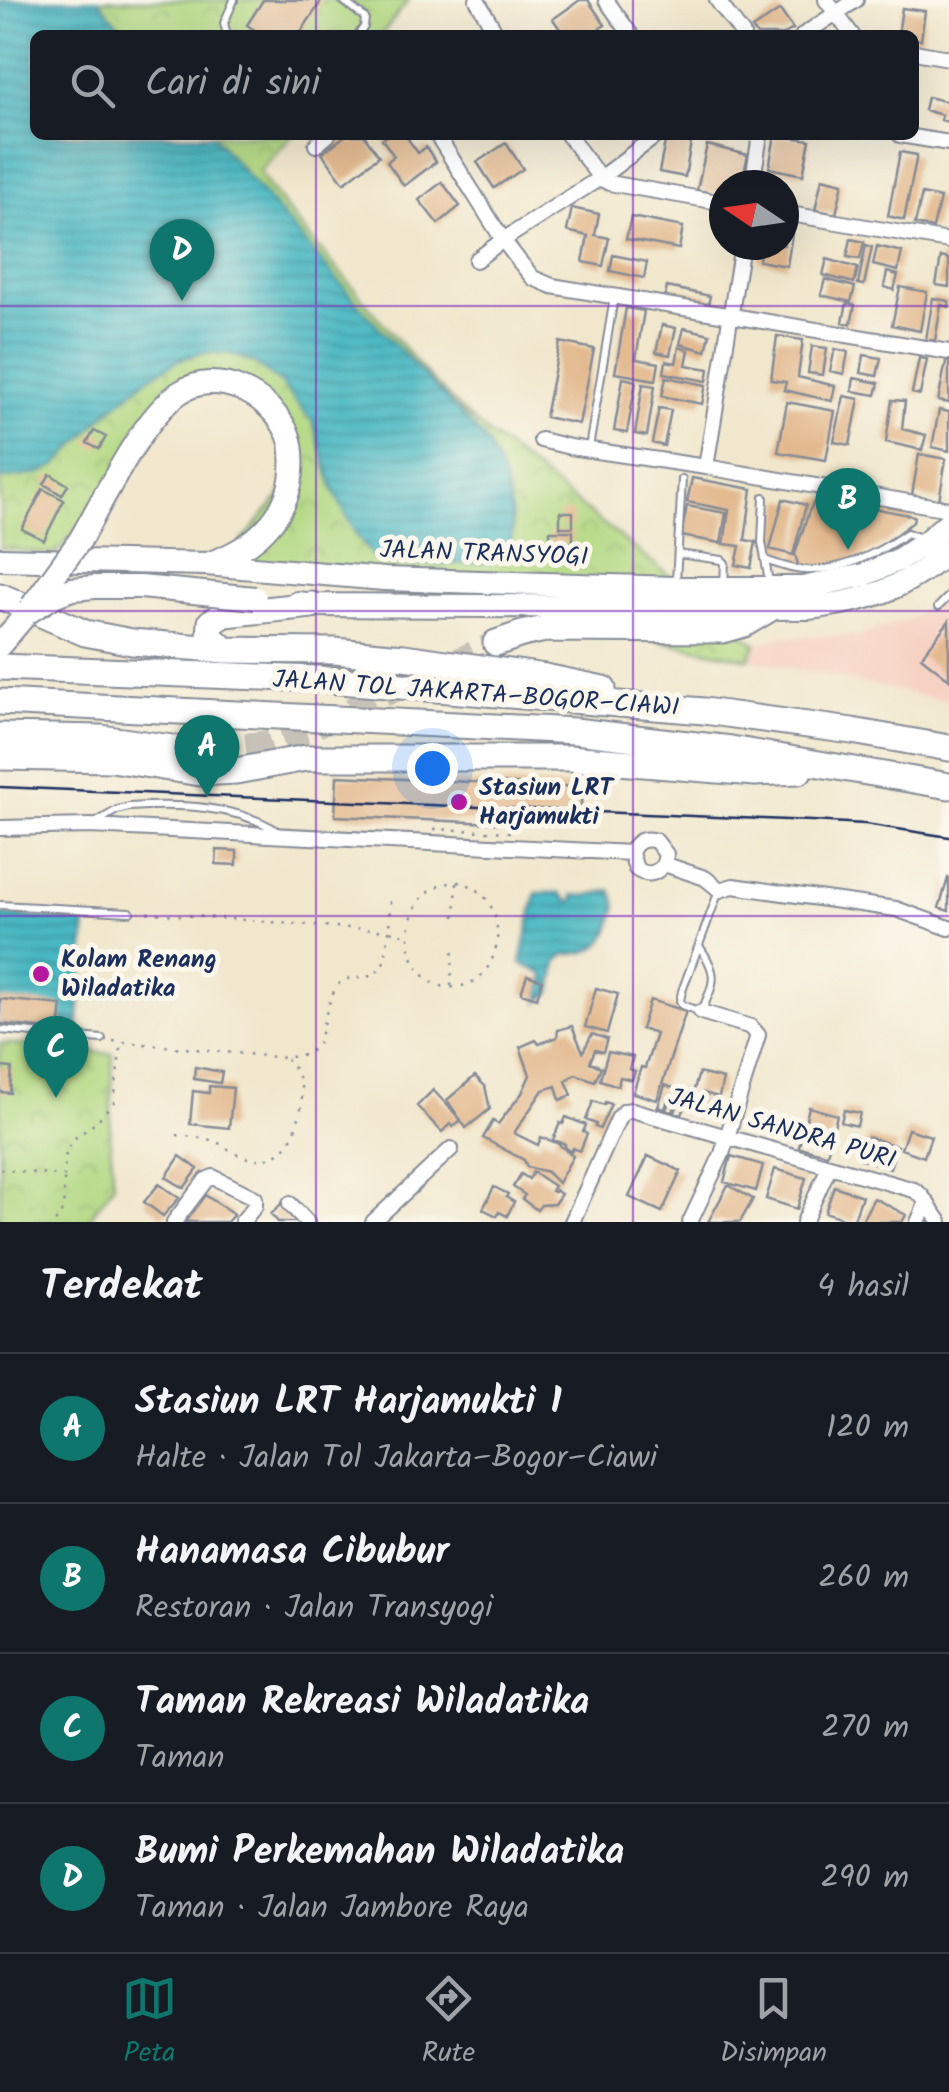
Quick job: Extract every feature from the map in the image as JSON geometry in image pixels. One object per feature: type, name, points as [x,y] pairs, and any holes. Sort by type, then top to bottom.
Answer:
[{"type":"highway","points":[[0,645],[80,540],[147,426],[174,396],[194,384],[207,382],[240,388],[278,418],[287,432],[293,463],[287,497],[271,524],[244,547],[206,564]]},
{"type":"highway","name":"JALAN TRANSYOGI","points":[[27,613],[56,595],[95,587],[141,587],[312,605],[600,595],[770,598],[864,575],[898,560],[949,522]]},
{"type":"highway","name":"JALAN TRANSYOGI","points":[[0,559],[206,564],[600,595],[724,588],[808,608],[864,600],[905,581],[949,551]]},
{"type":"highway","points":[[0,596],[85,633],[132,642],[404,657],[545,677],[704,711]]},
{"type":"highway","points":[[496,643],[546,629],[723,630],[744,624],[770,598]]},
{"type":"highway","points":[[226,650],[210,636],[211,622],[216,618],[312,605]]},
{"type":"highway","name":"JALAN TOL JAKARTA–BOGOR–CIAWI","points":[[5,666],[316,679],[704,711],[949,748]]},
{"type":"highway","name":"JALAN TOL JAKARTA–BOGOR–CIAWI","points":[[0,702],[575,731],[649,738],[949,786]]},
{"type":"highway","points":[[0,736],[100,738],[172,748]]},
{"type":"highway","points":[[0,757],[112,759],[200,772],[236,771],[306,758],[569,758],[755,773],[859,769]]},
{"type":"street","points":[[477,0],[494,30]]},
{"type":"street","points":[[606,0],[627,30]]},
{"type":"street","points":[[717,0],[739,30]]},
{"type":"street","points":[[826,0],[848,30]]},
{"type":"street","points":[[811,30],[856,0]]},
{"type":"street","points":[[919,53],[949,58]]},
{"type":"street","points":[[919,138],[949,143]]},
{"type":"street","points":[[440,140],[533,278],[552,286],[949,352]]},
{"type":"street","points":[[572,140],[609,184],[709,201]]},
{"type":"street","points":[[476,260],[650,140]]},
{"type":"street","points":[[754,170],[759,140]]},
{"type":"street","points":[[799,216],[949,241]]},
{"type":"street","points":[[706,467],[739,260]]},
{"type":"street","points":[[540,440],[949,509]]},
{"type":"street","points":[[0,828],[90,826],[631,853]]},
{"type":"street","points":[[640,840],[656,840],[664,848],[664,864],[651,874],[640,872],[632,864],[631,853],[640,840]]},
{"type":"street","points":[[664,864],[705,878],[720,890],[734,886],[896,910],[949,928]]},
{"type":"street","points":[[690,1222],[722,1154],[758,1035],[752,1027],[701,1012]]},
{"type":"street","name":"JALAN SANDRA PURI","points":[[572,1222],[625,1110],[914,1190],[926,1202]]},
{"type":"street","points":[[373,1222],[451,1149]]},
{"type":"street","points":[[804,1222],[830,1168]]},
{"type":"street","points":[[174,1222],[206,1180],[214,1177],[255,1198],[255,1206],[242,1222]]},
{"type":"street","points":[[918,1222],[926,1202]]},
{"type":"street","points":[[926,1202],[940,1222]]},
{"type":"street","points":[[290,1204],[307,1222]]},
{"type":"lane","points":[[226,30],[224,23],[234,0]]},
{"type":"lane","points":[[342,0],[365,18],[362,30]]},
{"type":"lane","points":[[589,450],[614,296]]},
{"type":"lane","points":[[676,588],[682,478]]},
{"type":"lane","points":[[764,497],[762,542],[770,598]]},
{"type":"lane","points":[[765,560],[815,570],[870,556],[907,533],[926,542]]},
{"type":"lane","points":[[678,554],[722,560],[724,588]]},
{"type":"lane","points":[[938,606],[949,596]]},
{"type":"lane","points":[[90,826],[129,807],[207,808],[266,824],[288,838]]},
{"type":"lane","points":[[698,946],[714,973],[701,1012],[686,1008],[680,1001],[698,946],[720,890]]},
{"type":"lane","points":[[0,904],[130,912]]},
{"type":"lane","points":[[0,1030],[102,1040]]},
{"type":"path","points":[[457,830],[458,822]]},
{"type":"path","points":[[428,829],[511,832]]},
{"type":"path","points":[[455,917],[458,882]]},
{"type":"path","points":[[469,884],[489,900],[494,913],[494,954],[475,982],[451,988],[432,982],[418,968],[409,936],[414,912],[424,893],[434,886],[469,884]]},
{"type":"path","points":[[102,1040],[286,1058],[304,1056],[318,1044],[332,994],[339,984],[380,972],[389,931],[390,901]]},
{"type":"path","points":[[130,912],[389,931],[409,936]]},
{"type":"path","points":[[451,988],[453,950]]},
{"type":"path","points":[[55,1222],[64,1203],[66,1150],[114,1102],[121,1042]]},
{"type":"path","points":[[177,1135],[216,1141],[245,1157],[268,1158],[282,1152],[294,1131],[303,1092],[302,1083],[286,1058]]},
{"type":"path","points":[[0,1169],[64,1176]]},
{"type":"shaded area","points":[[949,593],[949,702],[749,659],[756,644],[782,636],[857,636],[908,620]]},
{"type":"green space","points":[[0,0],[409,0],[385,30],[30,30],[30,140],[288,140],[259,172],[417,363],[476,424],[756,644],[749,659],[342,576],[222,566],[295,478],[269,404],[191,381],[81,526],[54,555],[0,548]]},
{"type":"green space","points":[[0,1043],[113,1054],[110,1141],[114,1184],[87,1222],[0,1222]]},
{"type":"water","points":[[0,0],[98,0],[123,30],[30,30],[30,140],[216,140],[381,330],[484,439],[508,494],[512,538],[510,552],[491,562],[391,565],[374,558],[356,535],[334,491],[313,422],[280,383],[256,364],[232,354],[204,352],[179,360],[148,378],[106,413],[57,465],[39,474],[0,479]]},
{"type":"water","points":[[611,890],[617,906],[602,943],[588,951],[565,954],[557,962],[552,992],[539,1002],[545,975],[521,963],[536,893],[560,893],[569,902],[575,900],[573,895]]},
{"type":"water","name":"Kolam Renang Wiladatika","points":[[0,914],[86,922],[78,1034],[0,1026]]},
{"type":"building","points":[[263,0],[322,0],[302,30],[254,30],[247,25]]},
{"type":"building","points":[[580,0],[588,0],[605,25],[597,30],[561,30],[553,19]]},
{"type":"building","points":[[902,8],[925,11],[921,40],[919,30],[899,30]]},
{"type":"building","points":[[780,10],[793,29],[753,30]]},
{"type":"building","points":[[927,97],[949,102],[949,122],[941,120],[942,115],[924,110]]},
{"type":"building","points":[[339,140],[368,140],[379,156],[344,183],[322,153]]},
{"type":"building","points":[[383,140],[409,140],[418,153],[426,147],[436,162],[404,186],[387,162],[394,156]]},
{"type":"building","points":[[665,140],[691,142],[685,177],[659,172]]},
{"type":"building","points":[[774,140],[810,140],[803,175],[799,170],[769,168]]},
{"type":"building","points":[[506,143],[523,169],[494,188],[477,162]]},
{"type":"building","points":[[707,145],[748,155],[744,170],[709,170],[709,193],[697,190]]},
{"type":"building","points":[[900,152],[917,155],[904,220],[888,216]]},
{"type":"building","points":[[822,178],[843,183],[836,214],[815,210]]},
{"type":"building","points":[[442,182],[460,206],[438,224],[419,200]]},
{"type":"building","points":[[922,194],[940,198],[933,228],[915,224]]},
{"type":"building","points":[[572,208],[599,214],[595,235],[609,238],[603,266],[583,262],[588,236],[567,231]]},
{"type":"building","points":[[631,217],[683,227],[679,249],[626,239]]},
{"type":"building","points":[[851,239],[864,242],[860,259],[847,257]]},
{"type":"building","points":[[866,245],[872,247],[864,285],[858,284]]},
{"type":"building","points":[[877,246],[902,252],[898,271],[873,265]]},
{"type":"building","points":[[613,255],[647,262],[644,278],[610,271]]},
{"type":"building","points":[[941,257],[949,259],[949,287],[936,285]]},
{"type":"building","points":[[827,259],[858,268],[854,283],[823,275]]},
{"type":"building","points":[[759,260],[788,260],[787,266]]},
{"type":"building","points":[[887,272],[898,275],[894,290],[884,287]]},
{"type":"building","points":[[825,279],[855,287],[851,302],[821,295]]},
{"type":"building","points":[[667,287],[710,296],[707,310],[664,301]]},
{"type":"building","points":[[900,287],[927,292],[920,331],[892,325]]},
{"type":"building","points":[[933,298],[949,301],[949,307],[941,305],[935,341],[926,339]]},
{"type":"building","points":[[847,303],[855,305],[851,324],[843,322]]},
{"type":"building","points":[[626,308],[644,311],[636,359],[659,363],[656,380],[615,373]]},
{"type":"building","points":[[662,325],[676,328],[670,355],[656,352]]},
{"type":"building","points":[[684,328],[710,334],[706,351],[680,344]]},
{"type":"building","points":[[777,336],[803,340],[798,377],[835,386],[832,401],[784,390],[786,382],[771,380]]},
{"type":"building","points":[[560,342],[594,349],[579,424],[545,417]]},
{"type":"building","points":[[812,346],[827,348],[823,375],[808,373]]},
{"type":"building","points":[[679,347],[689,350],[686,365],[709,369],[707,381],[664,373],[666,361],[676,363]]},
{"type":"building","points":[[835,349],[848,352],[844,374],[830,371]]},
{"type":"building","points":[[864,355],[881,358],[877,376],[861,373]]},
{"type":"building","points":[[949,357],[949,403],[938,401]]},
{"type":"building","points":[[919,358],[927,359],[920,395],[912,393]]},
{"type":"building","points":[[666,377],[706,385],[702,404],[662,396]]},
{"type":"building","points":[[623,378],[636,381],[627,433],[614,431]]},
{"type":"building","points":[[854,378],[879,383],[876,395],[852,391]]},
{"type":"building","points":[[643,384],[655,386],[647,436],[635,434]]},
{"type":"building","points":[[844,396],[859,399],[850,445],[834,442]]},
{"type":"building","points":[[892,400],[905,401],[902,429],[926,435],[922,450],[886,442]]},
{"type":"building","points":[[787,402],[835,411],[826,460],[778,452]]},
{"type":"building","points":[[659,408],[671,410],[664,446],[652,443]]},
{"type":"building","points":[[939,410],[949,412],[949,451],[932,447]]},
{"type":"building","points":[[94,431],[106,437],[99,449],[87,443]]},
{"type":"building","points":[[919,454],[946,459],[939,500],[912,495]]},
{"type":"building","points":[[50,474],[68,485],[62,495],[44,484]]},
{"type":"building","points":[[692,478],[752,489],[745,540],[756,542],[751,568],[736,565],[740,546],[724,544],[729,510],[687,502]]},
{"type":"building","points":[[43,489],[64,500],[44,540],[22,529]]},
{"type":"building","points":[[817,497],[914,516],[913,522],[858,558],[829,567],[799,568],[795,554]]},
{"type":"building","points":[[783,499],[806,505],[793,555],[770,549]]},
{"type":"building","points":[[687,506],[726,513],[721,543],[681,536]]},
{"type":"building","points":[[560,512],[573,512],[573,527],[560,527]]},
{"type":"building","points":[[550,531],[573,531],[573,543],[550,543]]},
{"type":"building","points":[[949,621],[949,679],[921,657]]},
{"type":"building","name":"Stasiun LRT Harjamukti","points":[[337,776],[582,787],[580,827],[335,816]]},
{"type":"building","points":[[217,850],[237,851],[237,865],[216,864]]},
{"type":"building","points":[[949,878],[949,911],[939,908]]},
{"type":"building","points":[[527,975],[542,980],[537,998],[521,993]]},
{"type":"building","points":[[596,988],[618,994],[607,1033],[585,1027]]},
{"type":"building","points":[[0,999],[62,1005],[59,1030],[0,1024]]},
{"type":"building","points":[[650,1000],[686,1011],[657,1100],[633,1093],[656,1034],[641,1029]]},
{"type":"building","points":[[572,1026],[583,1052],[592,1034],[607,1039],[603,1052],[595,1050],[590,1062],[601,1067],[595,1081],[575,1074],[566,1081],[572,1095],[560,1100],[556,1086],[543,1090],[514,1133],[538,1145],[541,1137],[557,1143],[573,1156],[558,1183],[547,1172],[527,1167],[524,1160],[483,1138],[493,1121],[498,1124],[522,1093],[530,1075],[520,1047],[557,1037],[558,1030]]},
{"type":"building","points":[[608,1052],[633,1057],[629,1069],[635,1071],[632,1080],[620,1077],[618,1086],[600,1080]]},
{"type":"building","points":[[0,1067],[12,1068],[10,1093],[0,1092]]},
{"type":"building","points":[[195,1067],[222,1072],[220,1083],[194,1079]]},
{"type":"building","points":[[699,1073],[723,1079],[719,1097],[703,1093],[699,1106],[690,1103]]},
{"type":"building","points":[[475,1076],[485,1086],[490,1109],[466,1128],[447,1100]]},
{"type":"building","points":[[665,1085],[690,1094],[682,1115],[675,1113],[678,1102],[673,1112],[666,1110],[670,1099],[665,1109],[658,1107]]},
{"type":"building","points":[[209,1086],[233,1088],[229,1128],[190,1124],[193,1091],[209,1093]]},
{"type":"building","points":[[433,1090],[461,1120],[442,1132],[417,1106]]},
{"type":"building","points":[[593,1101],[611,1104],[600,1129],[586,1120]]},
{"type":"building","points":[[809,1107],[837,1115],[827,1154],[799,1147]]},
{"type":"building","points":[[844,1110],[860,1113],[857,1126],[841,1122]]},
{"type":"building","points":[[566,1117],[586,1125],[580,1151],[573,1148],[571,1152],[565,1144],[553,1140]]},
{"type":"building","points":[[908,1129],[931,1136],[924,1157],[901,1149]]},
{"type":"building","points":[[868,1137],[897,1146],[890,1168],[861,1159]]},
{"type":"building","points":[[180,1156],[198,1169],[184,1188],[166,1177]]},
{"type":"building","points":[[648,1156],[681,1171],[662,1212],[629,1197]]},
{"type":"building","points":[[731,1156],[763,1165],[756,1191],[724,1182]]},
{"type":"building","points":[[775,1169],[806,1178],[797,1209],[766,1199]]},
{"type":"building","points":[[533,1172],[554,1186],[551,1191],[561,1194],[554,1204],[541,1205],[537,1210],[513,1187],[521,1174],[529,1179]]},
{"type":"building","points":[[159,1184],[179,1198],[163,1216],[144,1202]]},
{"type":"building","points":[[728,1185],[753,1199],[740,1222],[708,1222]]},
{"type":"building","points":[[834,1186],[862,1196],[853,1222],[825,1212]]},
{"type":"building","points":[[494,1187],[514,1202],[507,1216],[483,1209]]},
{"type":"building","points":[[205,1195],[234,1214],[227,1222],[185,1222]]},
{"type":"building","points":[[874,1198],[906,1215],[902,1222],[861,1222]]},
{"type":"building","points":[[284,1201],[303,1222],[278,1222],[271,1214]]},
{"type":"tunnel","points":[[172,748],[208,750],[265,743],[307,730],[496,643]]},
{"type":"tram line","points":[[0,787],[812,821],[865,824],[949,837]]},
{"type":"place","name":"Bumi Perkemahan Wiladatika","points":[[182,301]]},
{"type":"place","name":"Hanamasa Cibubur","points":[[848,550]]},
{"type":"place","name":"Stasiun LRT Harjamukti 1","points":[[207,797]]},
{"type":"place","name":"Stasiun LRT Harjamukti","points":[[459,802]]},
{"type":"place","name":"Kolam Renang Wiladatika","points":[[41,974]]},
{"type":"place","name":"Taman Rekreasi Wiladatika","points":[[56,1098]]}]
